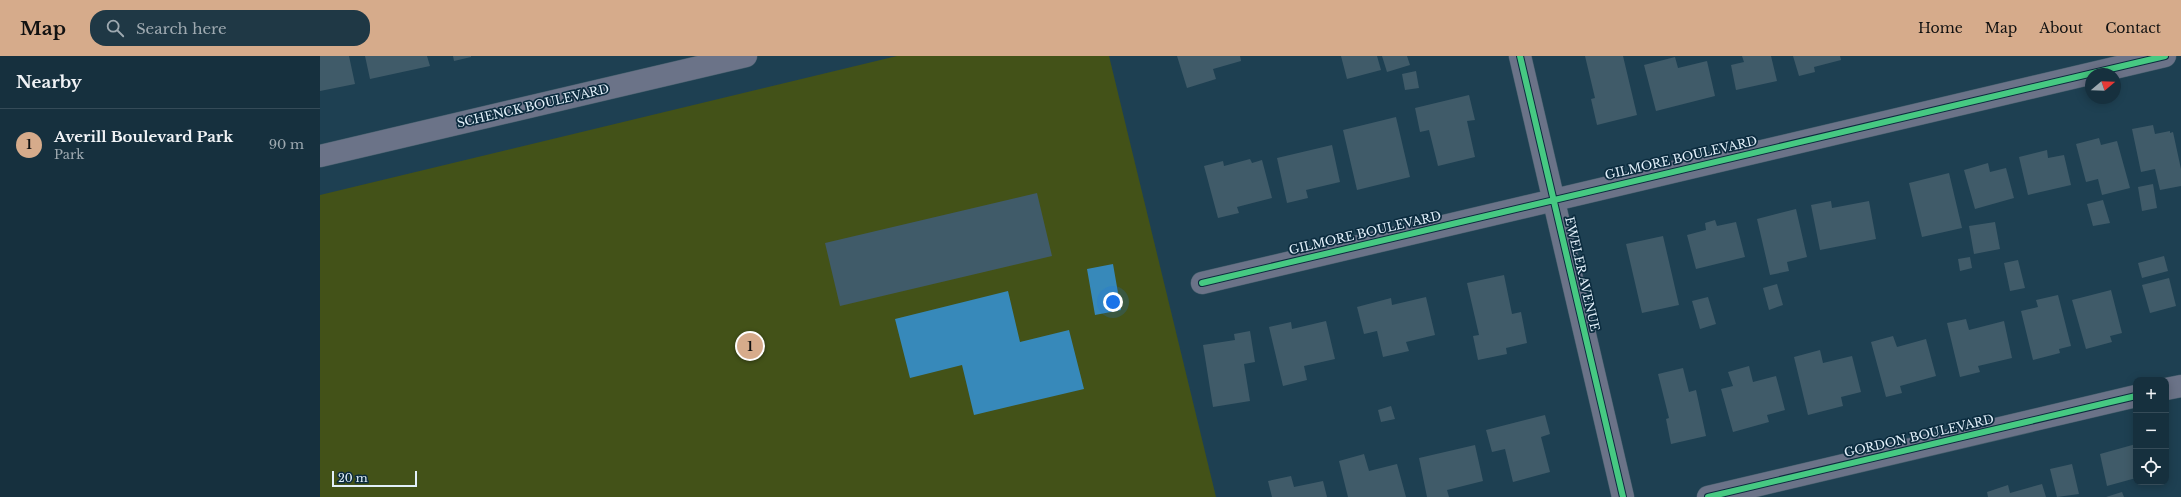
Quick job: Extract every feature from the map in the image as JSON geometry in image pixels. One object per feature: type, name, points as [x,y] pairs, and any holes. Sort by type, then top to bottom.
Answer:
[{"type":"street","name":"EWELER AVENUE","points":[[1520,56],[1623,497]]},
{"type":"street","name":"GILMORE BOULEVARD","points":[[1202,283],[2165,56]]},
{"type":"street","name":"SCHENCK BOULEVARD","points":[[320,156],[738,57]]},
{"type":"street","points":[[2169,388],[2181,386]]},
{"type":"street","name":"GORDON BOULEVARD","points":[[1708,497],[2133,397]]},
{"type":"green space","points":[[897,56],[1109,56],[1216,497],[320,497],[320,195]]},
{"type":"water","points":[[1113,264],[1121,310],[1095,315],[1087,269]]},
{"type":"water","points":[[1008,291],[1020,342],[1069,330],[1084,389],[974,415],[962,365],[910,378],[895,319]]},
{"type":"building","points":[[320,56],[349,56],[355,84],[320,91]]},
{"type":"building","points":[[365,56],[427,56],[430,66],[370,79]]},
{"type":"building","points":[[453,56],[471,56],[471,57],[454,61]]},
{"type":"building","points":[[1177,56],[1240,56],[1241,61],[1213,69],[1216,79],[1187,88]]},
{"type":"building","points":[[1341,56],[1377,56],[1381,70],[1347,79]]},
{"type":"building","points":[[1382,56],[1407,56],[1410,65],[1387,72]]},
{"type":"building","points":[[1585,56],[1623,56],[1637,115],[1597,125],[1591,99],[1595,98]]},
{"type":"building","points":[[1742,56],[1771,56],[1777,81],[1736,90],[1731,65],[1744,62]]},
{"type":"building","points":[[1793,56],[1840,56],[1841,60],[1814,67],[1815,72],[1799,76]]},
{"type":"building","points":[[1675,57],[1678,68],[1707,61],[1715,96],[1656,111],[1644,65]]},
{"type":"building","points":[[1416,71],[1419,88],[1405,90],[1402,74]]},
{"type":"building","points":[[1469,95],[1475,120],[1467,121],[1475,157],[1438,166],[1429,130],[1420,132],[1415,108]]},
{"type":"building","points":[[1396,117],[1410,177],[1357,190],[1343,130]]},
{"type":"building","points":[[2153,125],[2155,134],[2170,131],[2170,133],[2173,132],[2181,169],[2181,186],[2160,190],[2155,169],[2141,172],[2132,129]]},
{"type":"building","points":[[2099,138],[2101,145],[2117,141],[2130,188],[2102,195],[2098,179],[2086,182],[2076,144]]},
{"type":"building","points":[[1332,145],[1340,182],[1306,190],[1308,198],[1287,203],[1277,158]]},
{"type":"building","points":[[2047,150],[2048,158],[2064,155],[2071,185],[2028,195],[2019,157]]},
{"type":"building","points":[[1250,159],[1252,163],[1262,160],[1272,198],[1237,207],[1239,213],[1218,218],[1204,166],[1223,161],[1224,166]]},
{"type":"building","points":[[1988,163],[1990,172],[2006,168],[2014,198],[1975,209],[1964,170]]},
{"type":"building","points":[[1949,173],[1962,228],[1922,237],[1909,183]]},
{"type":"building","points":[[2153,184],[2157,208],[2142,211],[2138,187]]},
{"type":"building","points":[[1037,193],[1052,256],[840,306],[825,243]]},
{"type":"building","points":[[2103,200],[2110,223],[2093,226],[2087,204]]},
{"type":"building","points":[[1831,201],[1832,208],[1869,201],[1876,239],[1820,250],[1811,205]]},
{"type":"building","points":[[1796,209],[1807,257],[1787,262],[1789,271],[1770,275],[1757,219]]},
{"type":"building","points":[[1715,220],[1717,226],[1736,222],[1745,257],[1696,269],[1687,235],[1706,230],[1705,223]]},
{"type":"building","points":[[1995,222],[2000,249],[1974,254],[1969,226]]},
{"type":"building","points":[[1663,236],[1679,305],[1642,313],[1626,244]]},
{"type":"building","points":[[2164,256],[2168,271],[2142,278],[2138,263]]},
{"type":"building","points":[[1970,257],[1972,268],[1960,271],[1958,259]]},
{"type":"building","points":[[2018,260],[2025,288],[2010,291],[2004,263]]},
{"type":"building","points":[[1504,275],[1512,314],[1521,312],[1527,343],[1506,348],[1507,354],[1478,360],[1473,336],[1479,335],[1467,283]]},
{"type":"building","points":[[2169,278],[2176,306],[2150,313],[2142,285]]},
{"type":"building","points":[[1777,284],[1783,305],[1769,310],[1763,288]]},
{"type":"building","points":[[2111,290],[2122,333],[2110,336],[2112,342],[2086,349],[2072,300]]},
{"type":"building","points":[[2058,295],[2071,346],[2059,349],[2060,353],[2033,360],[2021,311],[2038,307],[2036,300]]},
{"type":"building","points":[[1426,297],[1435,335],[1406,342],[1409,351],[1383,357],[1377,331],[1364,334],[1357,307],[1391,298],[1392,305]]},
{"type":"building","points":[[1708,297],[1716,324],[1700,329],[1692,301]]},
{"type":"building","points":[[1966,319],[1969,330],[2004,321],[2012,358],[1978,366],[1980,372],[1960,377],[1947,323]]},
{"type":"building","points":[[1326,321],[1335,359],[1304,366],[1307,380],[1283,386],[1269,327],[1291,322],[1292,329]]},
{"type":"building","points":[[1250,331],[1255,362],[1244,364],[1250,401],[1213,407],[1203,345],[1235,340],[1234,334]]},
{"type":"building","points":[[1893,336],[1897,347],[1926,339],[1936,376],[1900,386],[1902,393],[1886,397],[1871,342]]},
{"type":"building","points":[[1820,350],[1823,363],[1852,356],[1861,392],[1841,397],[1843,406],[1808,415],[1794,357]]},
{"type":"building","points":[[1749,366],[1753,382],[1776,376],[1785,410],[1767,415],[1769,422],[1733,432],[1721,389],[1733,386],[1728,372]]},
{"type":"building","points":[[1683,368],[1689,392],[1696,390],[1706,436],[1671,444],[1666,419],[1669,418],[1658,374]]},
{"type":"building","points":[[1391,406],[1395,419],[1381,422],[1378,410]]},
{"type":"building","points":[[1545,415],[1550,434],[1541,437],[1550,472],[1513,482],[1505,449],[1492,452],[1486,430]]},
{"type":"building","points":[[1475,445],[1483,481],[1447,490],[1449,497],[1427,497],[1419,458]]},
{"type":"building","points":[[2133,445],[2133,479],[2107,486],[2100,454]]},
{"type":"building","points":[[1364,454],[1369,471],[1397,464],[1406,497],[1348,497],[1339,461]]},
{"type":"building","points":[[2072,464],[2079,494],[2057,497],[2050,469]]},
{"type":"building","points":[[1291,476],[1294,487],[1323,481],[1327,497],[1272,497],[1268,481]]},
{"type":"building","points":[[2042,484],[2046,497],[1988,497],[1987,492],[2008,485],[2010,493]]},
{"type":"building","points":[[2122,492],[2124,497],[2106,497]]},
{"type":"cycle path","points":[[1520,56],[1623,497]]},
{"type":"cycle path","points":[[1202,283],[2165,56]]},
{"type":"cycle path","points":[[1708,497],[2133,397]]},
{"type":"place","name":"Averill Boulevard Park","points":[[750,346]]}]
